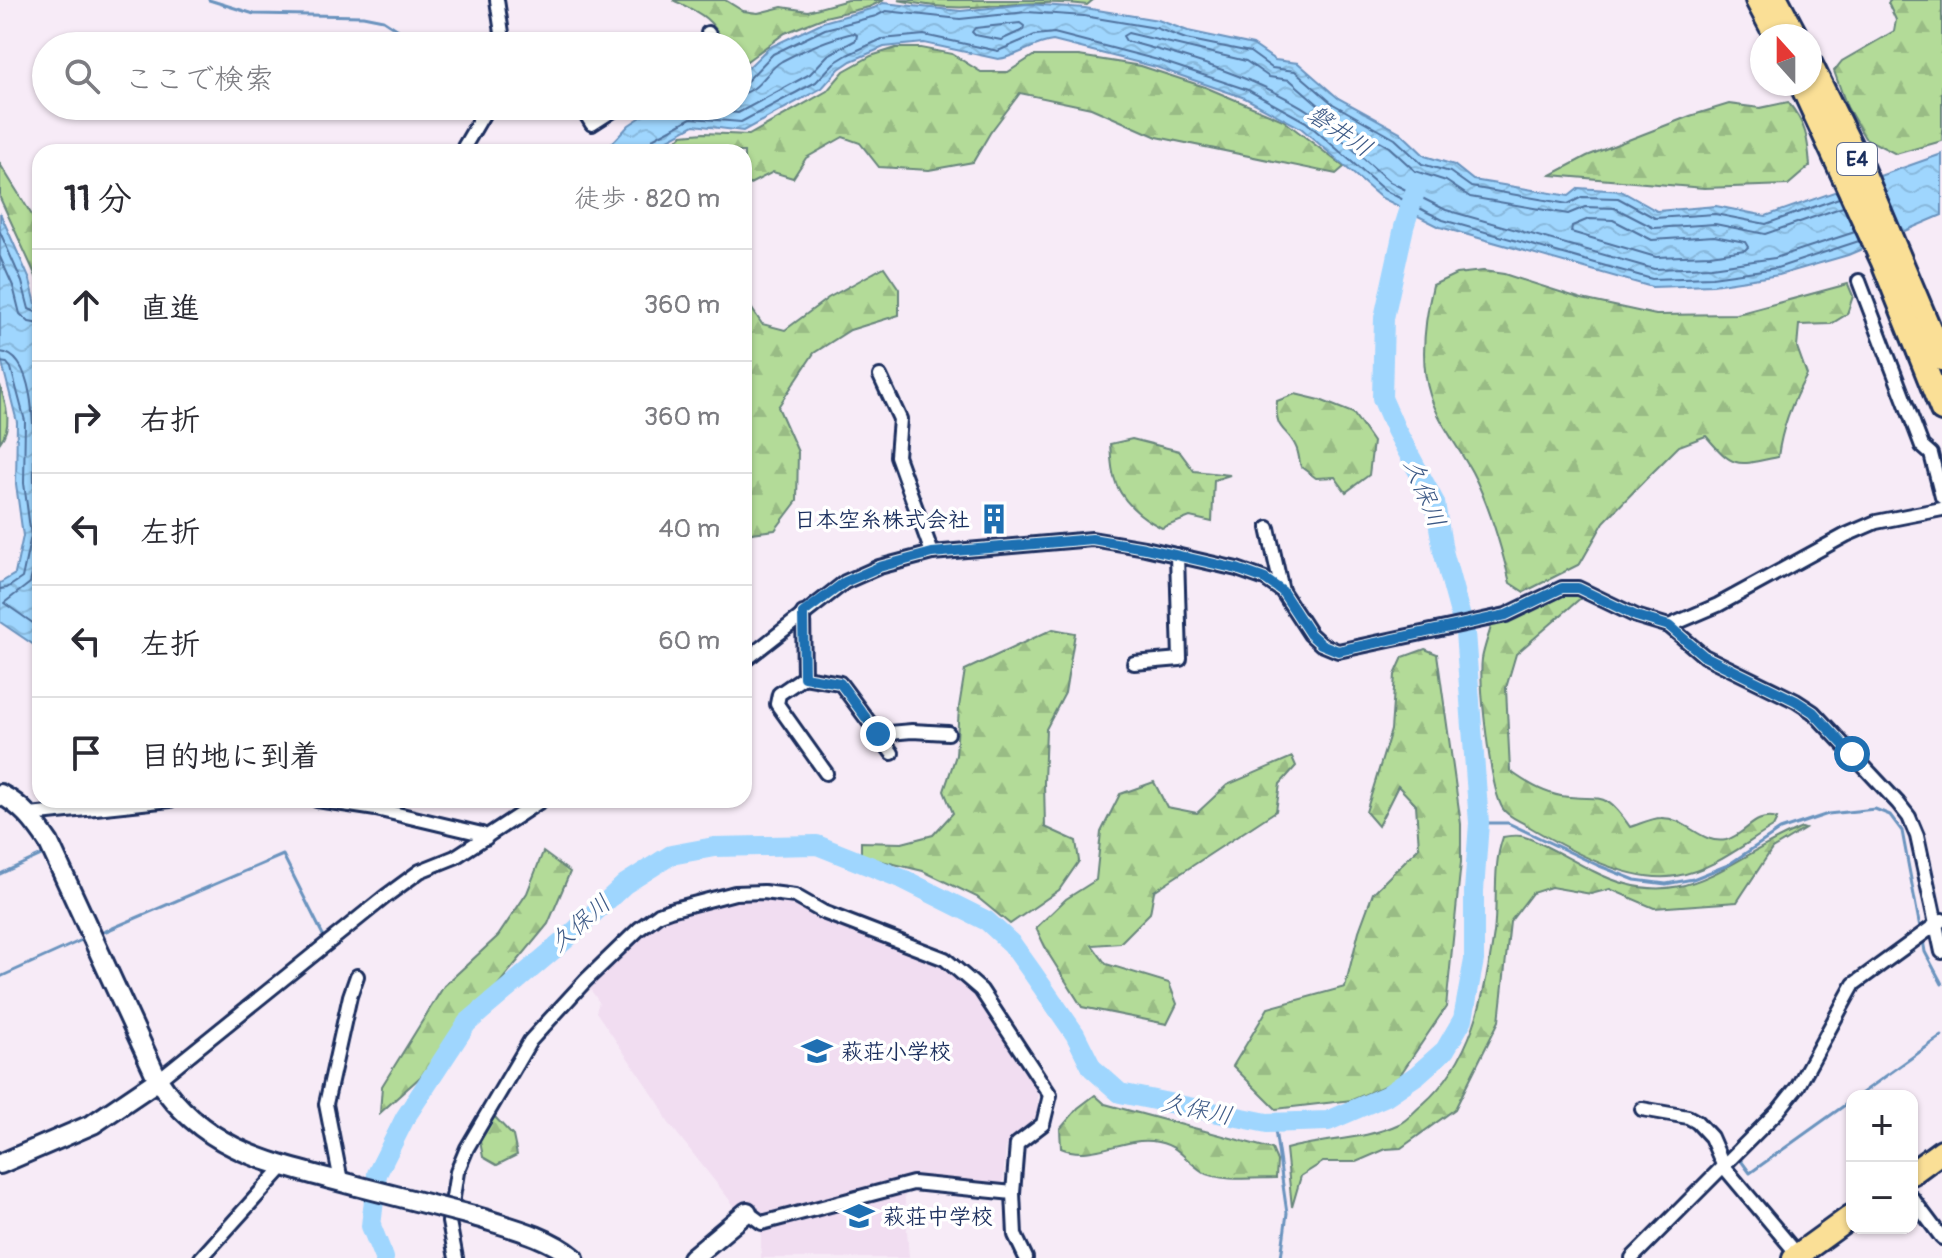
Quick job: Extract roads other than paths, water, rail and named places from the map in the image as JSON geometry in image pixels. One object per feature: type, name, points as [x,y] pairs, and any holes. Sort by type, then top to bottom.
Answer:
[{"type":"highway","points":[[1757,0],[1770,24]]},
{"type":"highway","points":[[1777,0],[1790,24]]},
{"type":"highway","name":"E4","points":[[1822,87],[1857,158],[1942,410]]},
{"type":"highway","name":"E4","points":[[1807,96],[1942,359]]},
{"type":"highway","points":[[1918,1169],[1942,1151]]},
{"type":"highway","points":[[1796,1257],[1846,1220]]},
{"type":"street","points":[[497,0],[502,32]]},
{"type":"street","points":[[466,144],[480,120]]},
{"type":"street","points":[[1859,281],[1922,446],[1931,454],[1942,497]]},
{"type":"street","points":[[880,376],[900,419],[897,456],[932,553]]},
{"type":"street","points":[[1669,626],[1718,605],[1856,530],[1876,522],[1942,509]]},
{"type":"street","points":[[1268,528],[1282,591],[1310,634],[1321,644],[1338,651],[1506,615],[1562,588],[1578,588],[1636,616],[1669,626],[1704,656],[1796,701],[1813,712],[1909,817],[1924,861],[1939,923],[1942,952]]},
{"type":"street","points":[[752,654],[845,582],[879,567],[932,553],[1092,539],[1237,569],[1265,579],[1282,591]]},
{"type":"street","points":[[1134,663],[1180,659],[1177,555]]},
{"type":"street","points":[[803,613],[804,677]]},
{"type":"street","points":[[826,773],[777,704],[779,694],[804,677],[840,683],[892,753]]},
{"type":"street","points":[[878,734],[912,731],[948,733]]},
{"type":"street","points":[[0,794],[16,802],[30,815],[49,843],[158,1080],[170,1098],[210,1135],[250,1156],[474,1216],[538,1237],[560,1247],[574,1258]]},
{"type":"street","points":[[30,815],[95,808]]},
{"type":"street","points":[[369,808],[482,834],[486,838]]},
{"type":"street","points":[[0,1164],[93,1124],[158,1080],[420,871],[455,857],[530,808]]},
{"type":"street","points":[[456,1258],[449,1222],[457,1172],[467,1148],[530,1041],[586,980],[659,914],[735,893],[764,892],[795,896],[823,912],[945,959],[981,990],[1050,1095],[1043,1124],[1017,1144],[1013,1193],[1015,1235],[1026,1258]]},
{"type":"street","points":[[1632,1258],[1724,1167],[1798,1086],[1854,984],[1939,923]]},
{"type":"street","points":[[349,1184],[326,1104],[357,976]]},
{"type":"street","points":[[1642,1109],[1688,1117],[1697,1122],[1711,1137],[1724,1167],[1796,1257]]},
{"type":"street","points":[[206,1255],[284,1166]]},
{"type":"street","points":[[692,1258],[747,1212],[762,1223],[913,1183],[1013,1193]]},
{"type":"street","points":[[1918,1206],[1942,1238]]},
{"type":"water","name":"磐井川","points":[[883,3],[961,11],[1027,4],[1085,8],[1158,20],[1188,31],[1253,45],[1275,60],[1298,63],[1338,98],[1400,132],[1425,156],[1454,165],[1473,180],[1569,196],[1579,188],[1621,191],[1657,211],[1716,206],[1766,216],[1942,154],[1942,215],[1848,255],[1779,275],[1713,285],[1652,287],[1440,227],[1380,197],[1301,128],[1245,98],[1156,67],[1053,41],[998,59],[924,43],[884,47],[851,61],[822,88],[743,131],[694,125],[659,144],[611,144],[637,120],[752,120],[752,64],[768,48],[823,22]]},
{"type":"water","points":[[0,213],[32,288],[32,644],[0,622],[0,583],[15,574],[23,536],[16,484],[17,422],[0,355]]},
{"type":"waterway","points":[[209,0],[254,14],[363,16],[383,20],[401,32]]},
{"type":"waterway","name":"久保川","points":[[384,1258],[371,1226],[377,1174],[405,1118],[467,1023],[625,884],[671,855],[714,847],[817,845],[905,880],[987,921],[1012,944],[1075,1034],[1092,1068],[1120,1093],[1267,1123],[1328,1121],[1386,1096],[1417,1075],[1445,1050],[1463,1019],[1474,960],[1474,891],[1479,823],[1465,632],[1443,551],[1435,503],[1382,398],[1384,318],[1404,227],[1416,189]]},
{"type":"waterway","points":[[1479,823],[1508,823],[1635,880],[1666,884],[1693,879],[1728,865],[1780,830],[1828,814],[1875,809],[1890,815],[1902,831],[1921,933]]},
{"type":"waterway","points":[[0,874],[48,852]]},
{"type":"waterway","points":[[99,934],[283,855],[325,939]]},
{"type":"waterway","points":[[0,977],[84,939]]},
{"type":"waterway","points":[[1923,940],[1925,952],[1942,984]]},
{"type":"waterway","points":[[1866,1090],[1942,1036]]},
{"type":"waterway","points":[[1739,1158],[1750,1173],[1846,1104]]},
{"type":"waterway","points":[[1274,1123],[1287,1213],[1281,1258]]},
{"type":"place","name":"日本空糸株式会社","points":[[994,519]]},
{"type":"place","name":"萩荘小学校","points":[[817,1051]]},
{"type":"place","name":"萩荘中学校","points":[[859,1216]]}]
